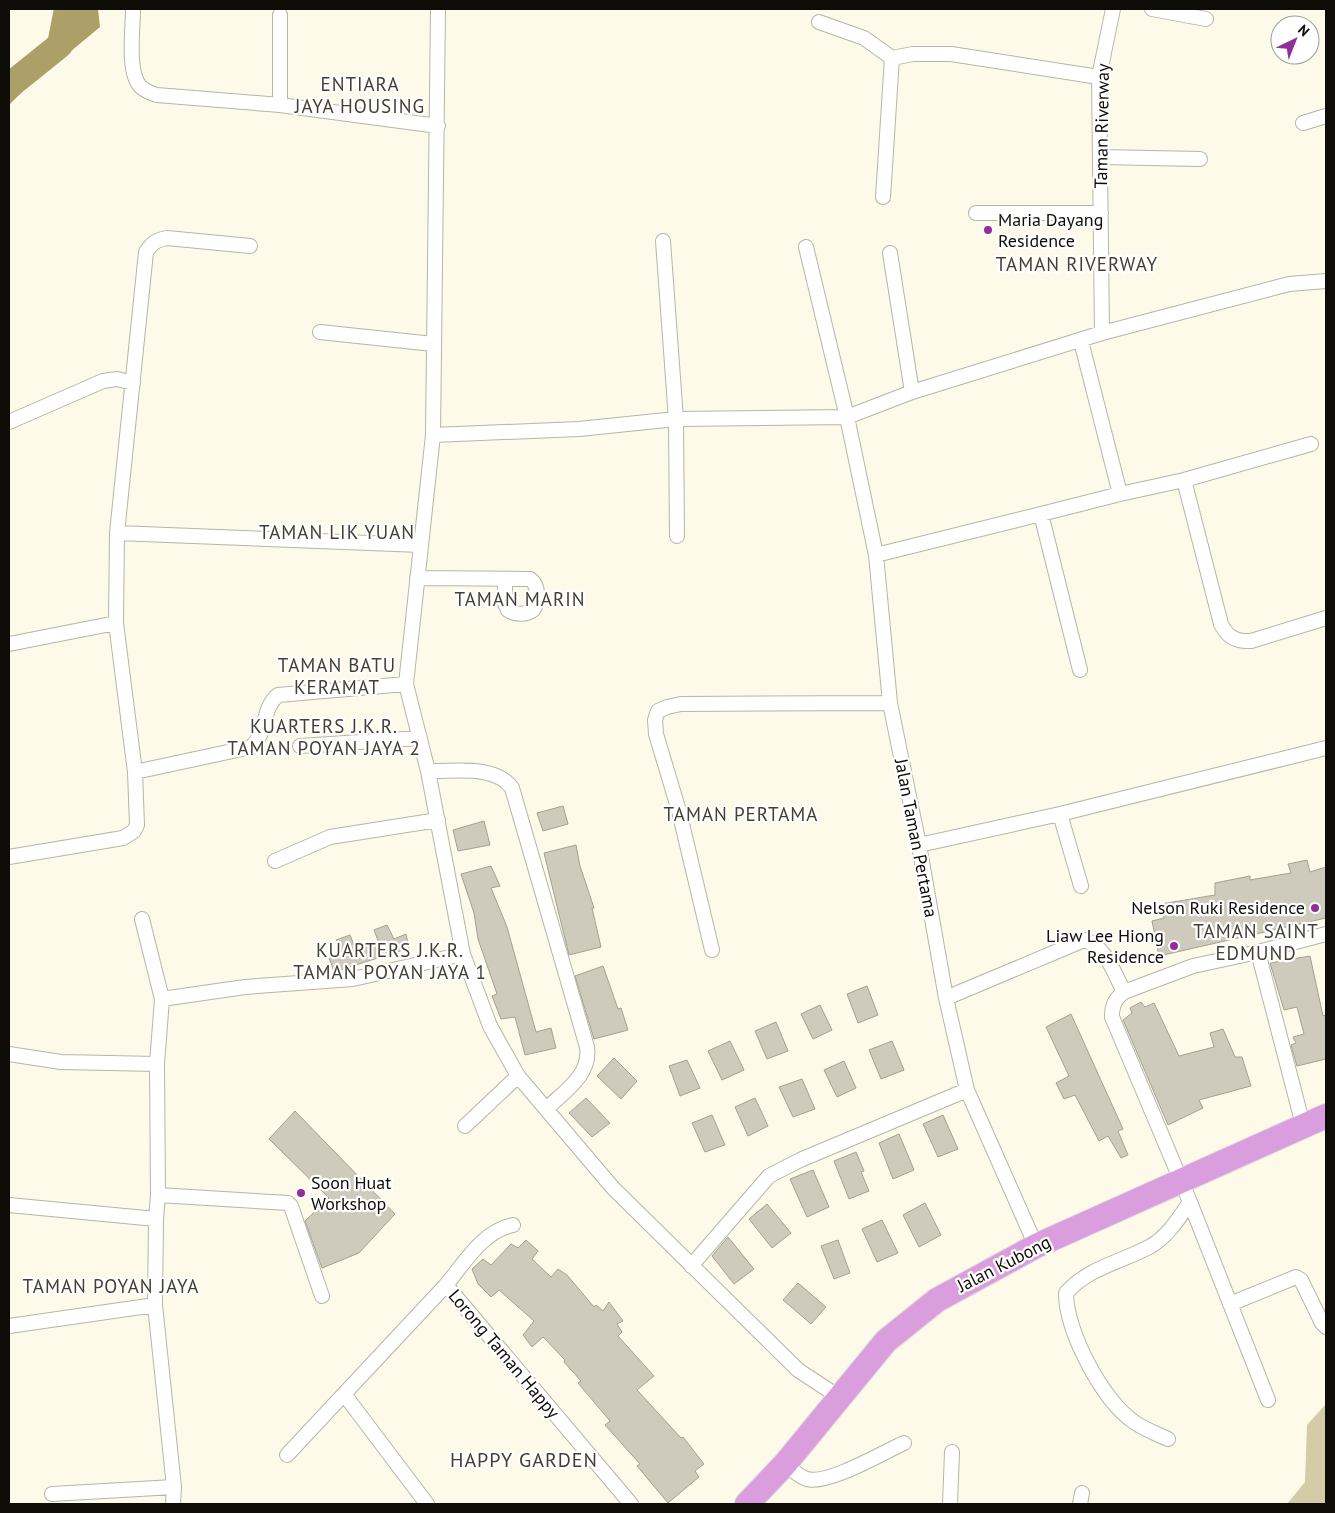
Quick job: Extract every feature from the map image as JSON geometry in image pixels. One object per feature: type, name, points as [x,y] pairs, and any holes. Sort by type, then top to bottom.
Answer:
[{"type":"highway","name":"Jalan Kubong","points":[[747,1504],[785,1464],[886,1341],[937,1300],[1036,1246],[1326,1116]]},
{"type":"street","points":[[133,9],[132,68],[140,86],[148,92],[157,95],[280,105],[431,125]]},
{"type":"street","points":[[438,9],[431,125],[427,343],[433,435],[406,684],[428,771],[463,954],[490,1026],[518,1076],[613,1188],[798,1370],[839,1397]]},
{"type":"street","name":"Taman Riverway","points":[[1102,333],[1100,77],[1113,9]]},
{"type":"street","points":[[1152,9],[1206,19]]},
{"type":"street","points":[[280,15],[280,105]]},
{"type":"street","points":[[819,22],[864,38],[892,58],[913,54],[951,54],[1100,77]]},
{"type":"street","points":[[883,197],[892,58]]},
{"type":"street","points":[[1303,123],[1326,116]]},
{"type":"street","points":[[1100,157],[1200,160]]},
{"type":"street","points":[[976,213],[1101,213]]},
{"type":"street","points":[[9,857],[129,835],[134,831],[138,818],[116,623],[117,533],[146,252],[151,244],[158,239],[167,238],[250,246]]},
{"type":"street","points":[[663,241],[676,420],[677,536]]},
{"type":"street","name":"Jalan Taman Pertama","points":[[806,247],[847,417],[876,555],[890,703],[919,845],[946,998],[967,1090],[1036,1246]]},
{"type":"street","points":[[890,253],[912,392]]},
{"type":"street","points":[[433,435],[579,429],[676,420],[847,417],[912,392],[1102,333],[1289,284],[1326,281]]},
{"type":"street","points":[[320,332],[427,343]]},
{"type":"street","points":[[1080,341],[1120,494]]},
{"type":"street","points":[[9,422],[103,381],[117,379],[133,383]]},
{"type":"street","points":[[876,555],[1120,494],[1184,480],[1311,444]]},
{"type":"street","points":[[1184,480],[1221,624],[1225,632],[1241,642],[1251,641],[1326,618]]},
{"type":"street","points":[[1041,514],[1080,670]]},
{"type":"street","points":[[117,533],[421,545]]},
{"type":"street","points":[[417,578],[505,579]]},
{"type":"street","points":[[9,644],[116,623]]},
{"type":"street","points":[[134,772],[251,747],[260,736],[267,707],[278,695],[406,684]]},
{"type":"street","points":[[712,950],[679,810],[656,734],[655,720],[658,711],[667,706],[680,704],[890,703]]},
{"type":"street","points":[[300,746],[420,738]]},
{"type":"street","points":[[919,845],[1060,814],[1326,748]]},
{"type":"street","points":[[428,771],[491,773],[507,781],[512,788],[588,1047],[589,1058],[579,1078],[546,1109]]},
{"type":"street","points":[[1060,814],[1081,886]]},
{"type":"street","points":[[275,861],[330,836],[438,820]]},
{"type":"street","points":[[142,919],[162,999],[157,1064],[158,1195],[155,1305],[174,1487],[172,1504]]},
{"type":"street","points":[[1268,1400],[1190,1202],[1112,1017],[1112,1006],[1124,992],[1193,966],[1258,952],[1326,934]]},
{"type":"street","points":[[946,998],[1084,940],[1094,943],[1101,948],[1124,992]]},
{"type":"street","points":[[1258,952],[1303,1125]]},
{"type":"street","points":[[162,999],[245,988],[353,979],[463,954]]},
{"type":"street","points":[[9,1054],[61,1062],[157,1064]]},
{"type":"street","points":[[465,1126],[518,1076]]},
{"type":"street","points":[[691,1266],[769,1176],[800,1160],[967,1090]]},
{"type":"street","points":[[158,1195],[288,1203],[322,1296]]},
{"type":"street","points":[[1168,1439],[1134,1423],[1120,1411],[1102,1387],[1080,1347],[1066,1306],[1066,1293],[1086,1274],[1152,1245],[1168,1232],[1190,1202]]},
{"type":"street","points":[[9,1206],[156,1219]]},
{"type":"street","points":[[446,1285],[489,1234],[500,1228],[513,1226]]},
{"type":"street","points":[[1230,1304],[1296,1277],[1301,1280],[1322,1323],[1326,1327]]},
{"type":"street","name":"Lorong Taman Happy","points":[[287,1455],[446,1285],[631,1504]]},
{"type":"street","points":[[9,1326],[155,1305]]},
{"type":"street","points":[[344,1394],[427,1504]]},
{"type":"street","points":[[785,1464],[805,1479],[816,1481],[904,1443]]},
{"type":"street","points":[[950,1504],[952,1452]]},
{"type":"street","points":[[52,1494],[174,1487]]},
{"type":"shaded area","points":[[77,9],[98,9],[100,27],[23,91],[9,105],[9,80],[70,31],[79,13]]},
{"type":"shaded area","points":[[1326,1404],[1326,1504],[1287,1504],[1305,1482],[1307,1425]]},
{"type":"building","points":[[563,806],[568,824],[543,831],[537,813]]},
{"type":"building","points":[[484,821],[490,845],[458,851],[453,830]]},
{"type":"building","points":[[576,845],[580,866],[594,908],[592,908],[601,947],[569,955],[544,853]]},
{"type":"building","points":[[1307,860],[1310,872],[1326,867],[1326,918],[1159,956],[1152,921],[1164,918],[1161,904],[1215,895],[1215,883],[1250,876],[1250,880],[1291,873],[1288,864]]},
{"type":"building","points":[[491,866],[500,886],[491,888],[507,927],[536,1032],[551,1028],[556,1048],[525,1055],[515,1017],[501,1019],[492,996],[497,994],[478,939],[474,913],[461,874]]},
{"type":"building","points":[[387,925],[394,939],[406,934],[409,948],[334,972],[329,958],[343,954],[336,940],[350,935],[356,950],[379,943],[374,930]]},
{"type":"building","points":[[1310,956],[1323,1016],[1326,1015],[1326,1059],[1297,1066],[1291,1045],[1296,1043],[1293,1037],[1304,1034],[1297,1007],[1284,1010],[1270,963]]},
{"type":"building","points":[[603,966],[618,1009],[621,1008],[628,1030],[594,1039],[575,976]]},
{"type":"building","points":[[867,986],[878,1015],[858,1023],[847,994]]},
{"type":"building","points":[[1141,1002],[1145,1007],[1154,1003],[1179,1056],[1214,1047],[1210,1033],[1223,1029],[1235,1057],[1242,1057],[1251,1086],[1199,1100],[1203,1108],[1168,1125],[1123,1020],[1132,1013],[1130,1008]]},
{"type":"building","points":[[820,1005],[832,1030],[813,1039],[801,1014]]},
{"type":"building","points":[[1071,1014],[1123,1129],[1118,1131],[1128,1155],[1121,1158],[1108,1136],[1099,1141],[1075,1095],[1064,1099],[1056,1083],[1069,1076],[1046,1027]]},
{"type":"building","points":[[776,1022],[788,1051],[767,1059],[755,1031]]},
{"type":"building","points":[[730,1041],[744,1070],[722,1080],[708,1051]]},
{"type":"building","points":[[892,1041],[904,1070],[881,1079],[869,1050]]},
{"type":"building","points":[[614,1058],[637,1081],[621,1099],[597,1076]]},
{"type":"building","points":[[687,1060],[700,1088],[680,1096],[669,1066]]},
{"type":"building","points":[[844,1061],[856,1088],[837,1097],[824,1070]]},
{"type":"building","points":[[802,1079],[815,1109],[793,1117],[779,1087]]},
{"type":"building","points":[[586,1098],[610,1123],[592,1137],[569,1113]]},
{"type":"building","points":[[755,1098],[768,1126],[748,1136],[735,1107]]},
{"type":"building","points":[[295,1111],[395,1214],[359,1253],[322,1268],[305,1221],[329,1198],[269,1139]]},
{"type":"building","points":[[712,1115],[725,1145],[705,1152],[692,1123]]},
{"type":"building","points":[[943,1115],[958,1149],[938,1157],[923,1124]]},
{"type":"building","points":[[899,1134],[914,1170],[893,1179],[879,1143]]},
{"type":"building","points":[[856,1152],[864,1171],[861,1172],[869,1191],[849,1199],[834,1161]]},
{"type":"building","points":[[813,1170],[829,1207],[807,1217],[790,1179]]},
{"type":"building","points":[[925,1203],[941,1235],[919,1247],[903,1215]]},
{"type":"building","points":[[767,1204],[791,1233],[772,1248],[749,1219]]},
{"type":"building","points":[[882,1220],[898,1253],[877,1262],[862,1229]]},
{"type":"building","points":[[728,1237],[754,1269],[734,1284],[712,1256]]},
{"type":"building","points":[[526,1240],[538,1251],[532,1259],[551,1277],[558,1269],[567,1275],[594,1307],[596,1305],[603,1311],[609,1302],[623,1321],[617,1324],[622,1332],[618,1336],[654,1376],[637,1390],[681,1438],[683,1437],[704,1464],[695,1471],[699,1477],[668,1503],[637,1466],[640,1464],[605,1425],[610,1421],[578,1383],[581,1381],[564,1362],[565,1360],[543,1337],[532,1347],[523,1335],[534,1321],[499,1290],[491,1297],[478,1284],[472,1269],[483,1259],[491,1265],[511,1244],[518,1248]]},
{"type":"building","points":[[838,1240],[850,1273],[834,1279],[821,1246]]},
{"type":"building","points":[[798,1283],[826,1307],[811,1324],[783,1300]]},
{"type":"waterway","points":[[9,86],[60,45],[67,9]]},
{"type":"place","name":"Maria Dayang Residence","points":[[988,230]]},
{"type":"place","name":"Nelson Ruki Residence","points":[[1315,908]]},
{"type":"place","name":"Liaw Lee Hiong Residence","points":[[1174,946]]},
{"type":"place","name":"Soon Huat Workshop","points":[[301,1193]]},
{"type":"district","name":"ENTIARA JAYA HOUSING","points":[[360,95]]},
{"type":"district","name":"TAMAN RIVERWAY","points":[[1077,264]]},
{"type":"district","name":"TAMAN LIK YUAN","points":[[337,532]]},
{"type":"district","name":"TAMAN MARIN","points":[[520,599]]},
{"type":"district","name":"TAMAN BATU KERAMAT","points":[[337,676]]},
{"type":"district","name":"KUARTERS J.K.R. TAMAN POYAN JAYA 2","points":[[324,737]]},
{"type":"district","name":"TAMAN PERTAMA","points":[[741,814]]},
{"type":"district","name":"TAMAN SAINT EDMUND","points":[[1256,942]]},
{"type":"district","name":"KUARTERS J.K.R. TAMAN POYAN JAYA 1","points":[[390,961]]},
{"type":"district","name":"TAMAN POYAN JAYA","points":[[111,1286]]},
{"type":"district","name":"HAPPY GARDEN","points":[[524,1460]]}]
